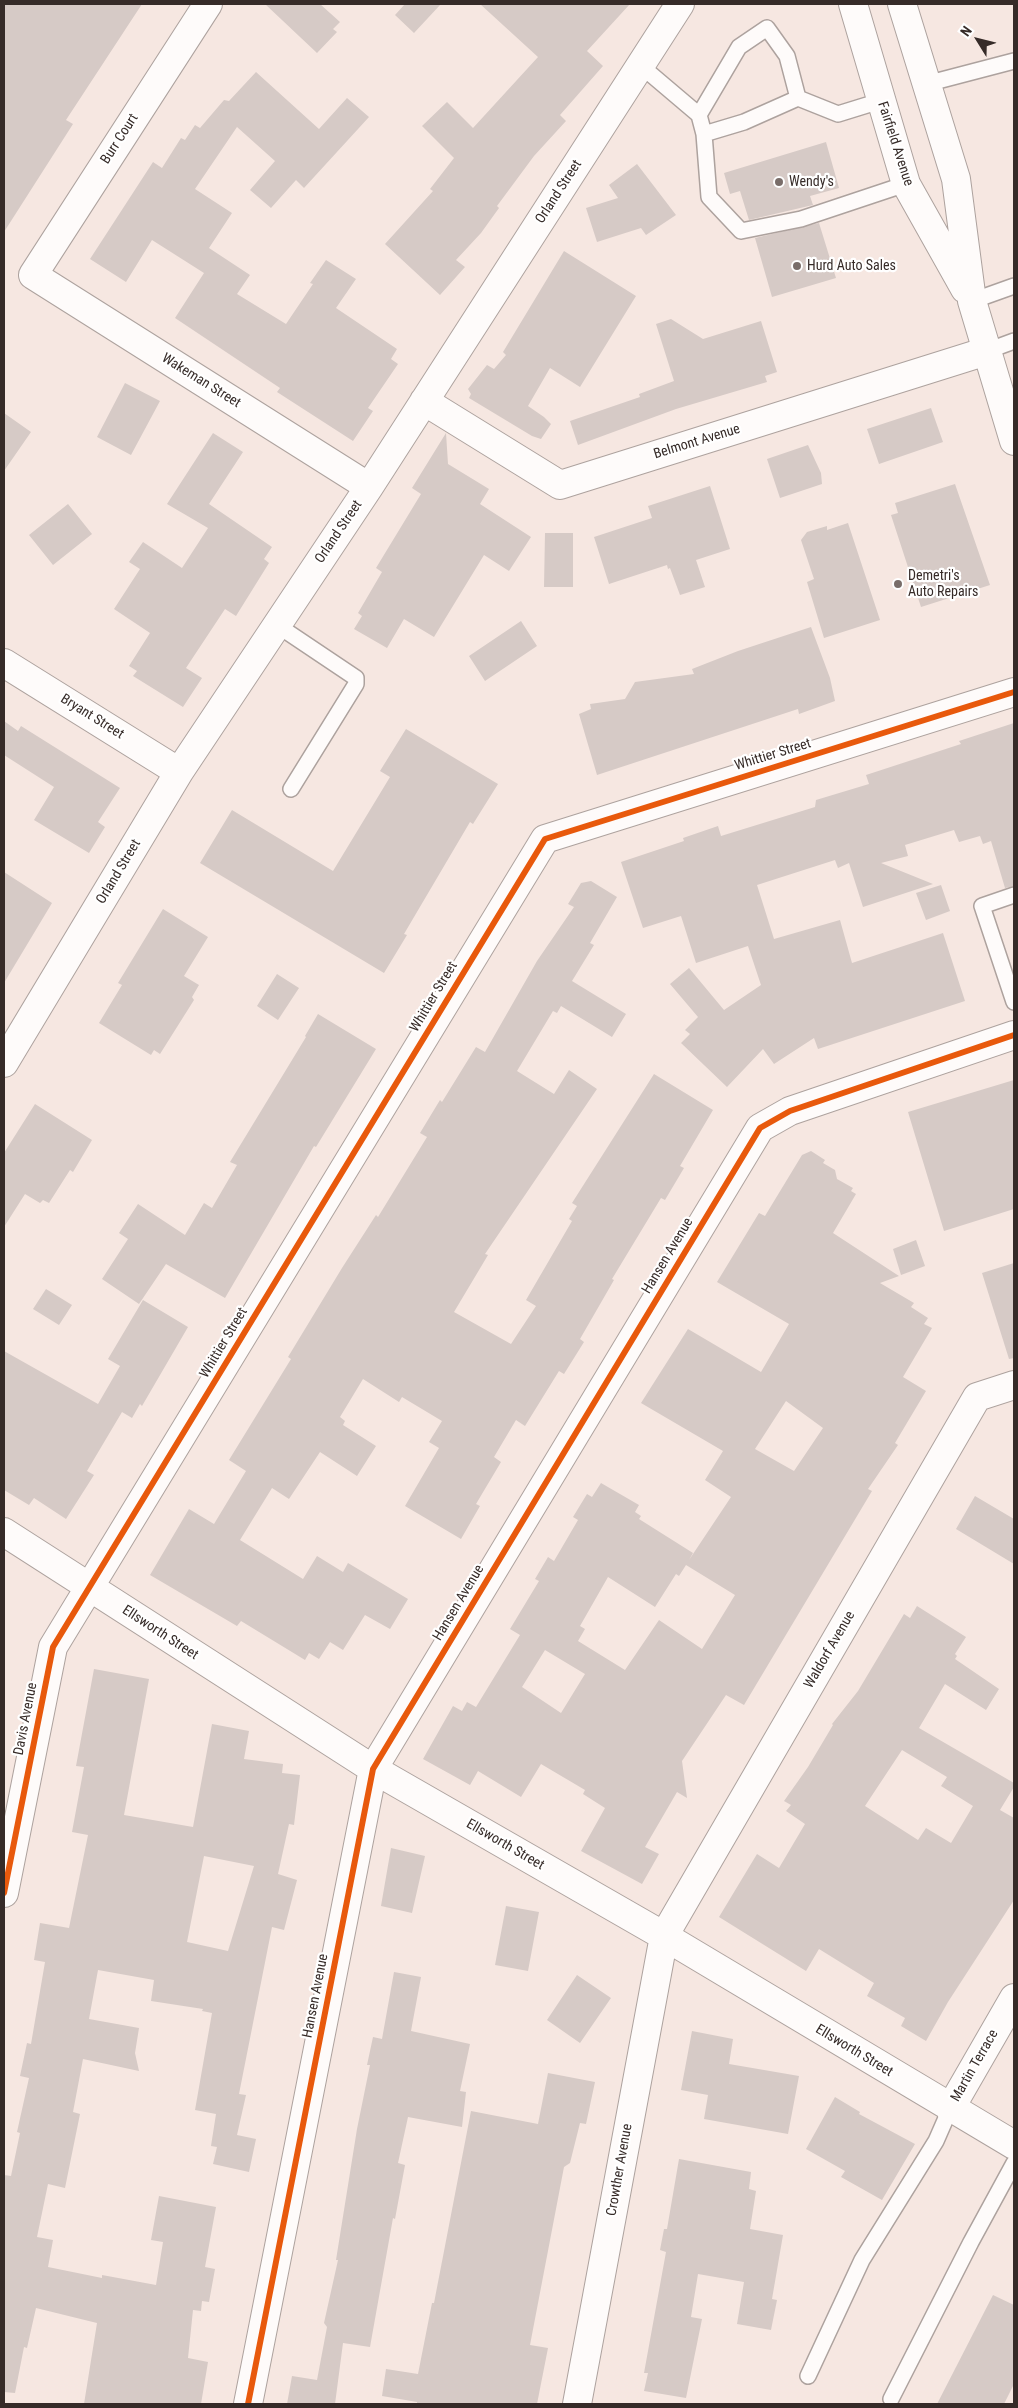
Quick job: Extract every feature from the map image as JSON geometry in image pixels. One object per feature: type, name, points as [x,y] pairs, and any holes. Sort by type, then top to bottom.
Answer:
[{"type":"street","name":"Burr Court","points":[[33,275],[208,4]]},
{"type":"street","name":"Fairfield Avenue","points":[[853,4],[906,184],[972,301]]},
{"type":"street","name":"Fairfield Avenue","points":[[902,4],[956,178],[972,301],[1014,441]]},
{"type":"street","name":"Orland Street","points":[[6,1056],[179,772],[369,487],[640,65],[673,7]]},
{"type":"street","name":"Wakeman Street","points":[[33,275],[369,487]]},
{"type":"street","name":"Belmont Avenue","points":[[424,401],[560,486],[987,352]]},
{"type":"street","name":"Bryant Street","points":[[4,663],[179,772]]},
{"type":"street","name":"Whittier Street","points":[[90,1588],[545,839],[1014,692]]},
{"type":"street","name":"Hansen Avenue","points":[[248,2404],[373,1769],[760,1128],[790,1111],[1014,1035]]},
{"type":"street","name":"Waldorf Avenue","points":[[664,1936],[977,1397],[1014,1385]]},
{"type":"street","name":"Ellsworth Street","points":[[4,1532],[373,1769],[664,1936],[950,2109],[1014,2145]]},
{"type":"street","name":"Davis Avenue","points":[[4,1893],[53,1647],[90,1588]]},
{"type":"street","name":"Crowther Avenue","points":[[577,2404],[664,1936]]},
{"type":"street","name":"Martin Terrace","points":[[950,2109],[1014,1998]]},
{"type":"lane","points":[[698,115],[739,46],[767,28],[787,56],[798,98]]},
{"type":"lane","points":[[926,84],[1014,61]]},
{"type":"lane","points":[[640,65],[698,115],[704,134],[709,197],[741,231],[801,219],[906,184]]},
{"type":"lane","points":[[704,134],[744,122],[798,98],[838,114],[880,101]]},
{"type":"lane","points":[[972,301],[1014,286]]},
{"type":"lane","points":[[987,352],[1014,341]]},
{"type":"lane","points":[[277,625],[356,678],[356,684],[291,789]]},
{"type":"lane","points":[[1014,895],[982,906],[1014,1002]]},
{"type":"lane","points":[[808,2376],[862,2260],[936,2141],[950,2109]]},
{"type":"lane","points":[[891,2399],[970,2242],[1014,2163]]},
{"type":"building","points":[[4,4],[142,4],[66,120],[73,124],[4,232]]},
{"type":"building","points":[[265,4],[320,4],[340,22],[333,29],[337,32],[317,53]]},
{"type":"building","points":[[405,4],[441,4],[414,33],[395,15]]},
{"type":"building","points":[[480,4],[630,4],[587,51],[603,66],[560,115],[566,121],[534,156],[497,206],[499,208],[481,233],[456,260],[465,267],[440,295],[385,244],[433,191],[430,189],[454,158],[422,126],[447,102],[473,128],[538,57]]},
{"type":"building","points":[[256,72],[319,129],[347,98],[369,117],[304,188],[296,180],[271,208],[250,190],[275,161],[237,127],[195,189],[232,213],[209,248],[250,275],[237,294],[286,324],[313,284],[310,283],[326,260],[356,279],[336,308],[397,349],[391,359],[398,364],[368,408],[373,411],[353,441],[277,392],[280,388],[175,318],[204,273],[152,240],[126,282],[90,259],[153,162],[162,168],[181,138],[185,140],[195,125],[200,128],[224,100],[229,101]]},
{"type":"building","name":"Wendy's","points":[[826,142],[839,188],[810,196],[813,205],[749,220],[740,191],[730,194],[724,173]]},
{"type":"building","points":[[637,164],[676,215],[646,235],[641,228],[597,242],[586,208],[618,198],[609,185]]},
{"type":"building","name":"Hurd Auto Sales","points":[[819,223],[836,278],[772,297],[755,238]]},
{"type":"building","points":[[564,251],[636,296],[580,387],[550,368],[528,406],[551,424],[541,439],[532,436],[469,398],[471,394],[468,389],[487,365],[494,369],[506,355],[503,352]]},
{"type":"building","points":[[671,319],[703,339],[761,321],[777,372],[765,376],[767,382],[676,409],[578,445],[570,421],[640,397],[639,394],[674,381],[656,324]]},
{"type":"building","points":[[125,383],[160,401],[131,455],[97,437]]},
{"type":"building","points":[[931,408],[943,442],[879,464],[867,429]]},
{"type":"building","points":[[4,413],[31,432],[4,471]]},
{"type":"building","points":[[213,433],[243,452],[209,504],[272,547],[264,559],[269,563],[236,616],[225,609],[186,668],[202,678],[183,707],[133,676],[137,671],[129,666],[150,633],[114,609],[140,569],[129,562],[143,542],[182,568],[208,528],[167,504]]},
{"type":"building","points":[[446,433],[448,464],[489,489],[480,504],[531,537],[509,571],[484,555],[434,637],[404,619],[387,648],[354,629],[362,616],[358,613],[382,572],[376,568],[421,494],[412,488]]},
{"type":"building","points":[[808,445],[821,473],[822,484],[780,498],[767,459]]},
{"type":"building","points":[[955,484],[990,585],[921,607],[891,515],[898,513],[895,503]]},
{"type":"building","points":[[710,486],[730,549],[696,560],[705,587],[680,595],[670,568],[668,569],[667,565],[609,584],[594,537],[652,518],[648,506]]},
{"type":"building","points":[[68,504],[92,534],[53,565],[29,535]]},
{"type":"building","points":[[848,523],[880,620],[824,638],[807,582],[814,579],[801,540],[807,532],[827,526],[827,530]]},
{"type":"building","points":[[545,533],[573,533],[573,587],[544,587]]},
{"type":"building","points":[[521,621],[537,646],[485,681],[469,656]]},
{"type":"building","points":[[811,627],[830,678],[835,701],[799,714],[798,709],[597,775],[579,714],[591,709],[590,704],[625,699],[635,682],[694,674],[692,669],[738,651]]},
{"type":"building","points":[[4,721],[18,731],[21,726],[120,788],[98,822],[105,827],[89,853],[34,820],[54,787],[4,755]]},
{"type":"building","points":[[1014,723],[1014,886],[1005,888],[991,841],[983,844],[980,836],[959,842],[954,830],[905,845],[908,856],[881,863],[933,884],[863,907],[849,863],[838,868],[835,860],[757,885],[774,939],[840,920],[852,963],[943,933],[965,1001],[818,1049],[814,1038],[774,1064],[763,1049],[727,1087],[681,1043],[690,1034],[685,1030],[698,1017],[670,984],[689,968],[724,1010],[761,985],[748,946],[696,963],[681,916],[643,928],[621,862],[684,841],[683,838],[718,826],[721,836],[815,807],[816,800],[869,784],[866,775],[961,744],[959,741]]},
{"type":"building","points":[[406,729],[498,784],[473,824],[470,822],[404,934],[407,935],[384,973],[200,863],[232,810],[333,871],[390,777],[380,771]]},
{"type":"building","points":[[4,872],[52,903],[4,983]]},
{"type":"building","points":[[591,881],[617,897],[590,943],[594,945],[572,981],[626,1014],[612,1037],[561,1006],[557,1013],[553,1011],[517,1071],[554,1094],[569,1070],[597,1089],[485,1254],[488,1255],[454,1312],[511,1344],[536,1306],[526,1300],[572,1221],[569,1219],[577,1206],[572,1203],[654,1074],[713,1110],[680,1166],[684,1168],[665,1200],[661,1198],[612,1279],[614,1280],[580,1339],[584,1342],[564,1374],[559,1371],[525,1426],[516,1420],[494,1457],[501,1462],[476,1504],[480,1506],[461,1539],[405,1506],[439,1448],[429,1442],[442,1421],[402,1397],[399,1402],[363,1379],[340,1417],[345,1421],[343,1425],[376,1446],[357,1476],[320,1452],[289,1499],[272,1488],[240,1540],[303,1579],[317,1556],[343,1572],[348,1563],[408,1599],[390,1629],[365,1615],[343,1650],[330,1642],[319,1659],[309,1653],[305,1660],[241,1621],[237,1626],[150,1575],[189,1509],[214,1524],[246,1471],[229,1460],[291,1359],[288,1357],[342,1268],[376,1215],[378,1217],[427,1137],[420,1133],[440,1100],[442,1102],[476,1047],[485,1052],[537,961],[574,907],[568,904],[581,883]]},
{"type":"building","points":[[941,885],[950,911],[926,920],[916,893]]},
{"type":"building","points":[[163,909],[208,937],[184,976],[199,985],[192,997],[194,1000],[160,1054],[154,1050],[151,1055],[99,1023],[122,985],[118,983]]},
{"type":"building","points":[[277,974],[299,988],[278,1020],[257,1006]]},
{"type":"building","points":[[318,1014],[376,1049],[316,1147],[314,1146],[225,1298],[166,1264],[139,1304],[102,1279],[128,1239],[119,1233],[138,1204],[185,1235],[204,1203],[212,1208],[237,1165],[230,1162]]},
{"type":"building","points":[[1014,1080],[1014,1209],[944,1231],[908,1112]]},
{"type":"building","points":[[35,1104],[92,1140],[73,1172],[70,1170],[49,1203],[43,1200],[40,1203],[25,1194],[4,1227],[4,1153]]},
{"type":"building","points":[[811,1151],[825,1160],[823,1163],[835,1170],[837,1179],[853,1188],[851,1191],[856,1194],[833,1233],[899,1276],[880,1283],[914,1303],[911,1307],[928,1318],[924,1324],[932,1328],[903,1377],[926,1391],[895,1443],[898,1445],[868,1489],[872,1491],[744,1705],[726,1695],[682,1761],[687,1798],[677,1792],[645,1847],[659,1854],[642,1884],[581,1851],[605,1808],[583,1794],[585,1790],[541,1764],[521,1797],[478,1771],[470,1785],[423,1759],[453,1706],[462,1711],[467,1702],[476,1707],[520,1635],[510,1629],[539,1581],[535,1579],[548,1557],[554,1561],[578,1520],[573,1517],[587,1494],[592,1497],[601,1483],[639,1505],[635,1512],[641,1516],[639,1519],[693,1553],[689,1560],[731,1497],[705,1480],[723,1451],[641,1403],[688,1329],[761,1372],[789,1324],[717,1282],[759,1213],[765,1216],[802,1155]],"holes":[[[786,1401],[823,1428],[794,1471],[755,1449]],[[686,1565],[735,1595],[702,1649],[659,1620],[625,1670],[578,1641],[585,1629],[580,1626],[608,1577],[655,1607],[676,1574],[679,1576]],[[545,1650],[585,1674],[561,1713],[522,1687]]]},
{"type":"building","points":[[916,1240],[925,1266],[901,1275],[893,1249]]},
{"type":"building","points":[[1014,1263],[1014,1358],[1009,1359],[982,1273]]},
{"type":"building","points":[[46,1289],[72,1305],[59,1325],[33,1309]]},
{"type":"building","points":[[143,1300],[188,1327],[142,1406],[140,1404],[132,1418],[122,1412],[87,1471],[94,1475],[66,1519],[34,1498],[29,1505],[4,1490],[4,1351],[98,1404],[120,1366],[108,1359]]},
{"type":"building","points":[[975,1496],[1014,1519],[1014,1564],[956,1529]]},
{"type":"building","points":[[917,1606],[966,1637],[955,1654],[957,1656],[955,1659],[999,1689],[986,1710],[945,1684],[919,1728],[1014,1783],[1014,1787],[1000,1810],[1014,1818],[1014,1900],[948,2002],[926,2041],[901,2026],[905,2018],[867,1996],[874,1983],[819,1949],[806,1971],[719,1917],[757,1854],[779,1868],[805,1824],[786,1811],[791,1805],[784,1801],[808,1767],[832,1724],[858,1691],[904,1614],[910,1618]],"holes":[[[902,1750],[947,1777],[941,1786],[973,1806],[951,1843],[926,1828],[918,1840],[865,1806]]]},
{"type":"building","points":[[94,1669],[149,1679],[124,1815],[193,1827],[212,1724],[249,1731],[244,1759],[283,1764],[282,1773],[300,1775],[294,1825],[289,1824],[278,1874],[297,1880],[284,1930],[272,1927],[239,2094],[246,2095],[237,2135],[256,2139],[249,2172],[213,2164],[217,2147],[211,2146],[216,2114],[195,2110],[212,2013],[202,2011],[203,2009],[151,2001],[154,1980],[98,1970],[89,2019],[139,2028],[135,2053],[139,2071],[83,2059],[73,2112],[80,2114],[65,2188],[48,2184],[37,2237],[53,2240],[48,2267],[102,2278],[102,2275],[156,2285],[163,2242],[151,2240],[159,2196],[216,2207],[205,2267],[215,2269],[209,2302],[202,2301],[201,2311],[193,2310],[188,2358],[208,2362],[201,2404],[84,2404],[97,2323],[36,2308],[27,2348],[24,2347],[15,2393],[4,2392],[4,2175],[11,2176],[20,2133],[17,2132],[29,2078],[20,2076],[27,2043],[31,2044],[45,1962],[34,1960],[40,1923],[69,1928],[88,1835],[72,1832],[84,1767],[76,1766]],"holes":[[[204,1856],[254,1866],[228,1951],[187,1942]]]},
{"type":"building","points":[[391,1848],[425,1856],[412,1913],[381,1906]]},
{"type":"building","points":[[506,1906],[539,1912],[528,1971],[495,1965]]},
{"type":"building","points":[[394,1972],[421,1977],[411,2031],[470,2044],[460,2091],[466,2092],[462,2127],[408,2117],[398,2163],[405,2165],[395,2219],[393,2218],[370,2347],[343,2343],[335,2404],[287,2404],[292,2376],[317,2380],[327,2327],[324,2323],[338,2260],[336,2260],[357,2129],[370,2065],[367,2065],[373,2037],[382,2039]]},
{"type":"building","points":[[577,1975],[611,1998],[580,2043],[547,2020]]},
{"type":"building","points":[[692,2031],[733,2039],[729,2064],[799,2076],[788,2134],[704,2119],[708,2095],[681,2090]]},
{"type":"building","points":[[548,2073],[595,2082],[586,2124],[580,2123],[570,2163],[564,2167],[530,2345],[548,2348],[537,2404],[417,2404],[417,2402],[382,2396],[386,2369],[418,2374],[432,2303],[434,2303],[471,2111],[538,2124]]},
{"type":"building","points":[[835,2097],[860,2112],[859,2114],[915,2144],[882,2200],[841,2177],[845,2171],[806,2149]]},
{"type":"building","points":[[679,2159],[751,2172],[749,2189],[756,2191],[750,2229],[783,2235],[772,2299],[777,2300],[771,2330],[737,2324],[744,2282],[698,2274],[691,2317],[702,2319],[686,2398],[644,2391],[648,2373],[644,2373],[666,2252],[660,2250],[664,2229],[667,2229]]},
{"type":"building","points":[[993,2295],[1014,2305],[1014,2384],[1004,2404],[937,2404]]},
{"type":"cycle path","points":[[4,1893],[53,1647],[545,839],[1014,692]]},
{"type":"cycle path","points":[[248,2404],[373,1769],[760,1128],[790,1111],[1014,1035]]},
{"type":"place","name":"Wendy's","points":[[779,182]]},
{"type":"place","name":"Hurd Auto Sales","points":[[797,266]]},
{"type":"place","name":"Demetri's Auto Repairs","points":[[898,584]]}]
